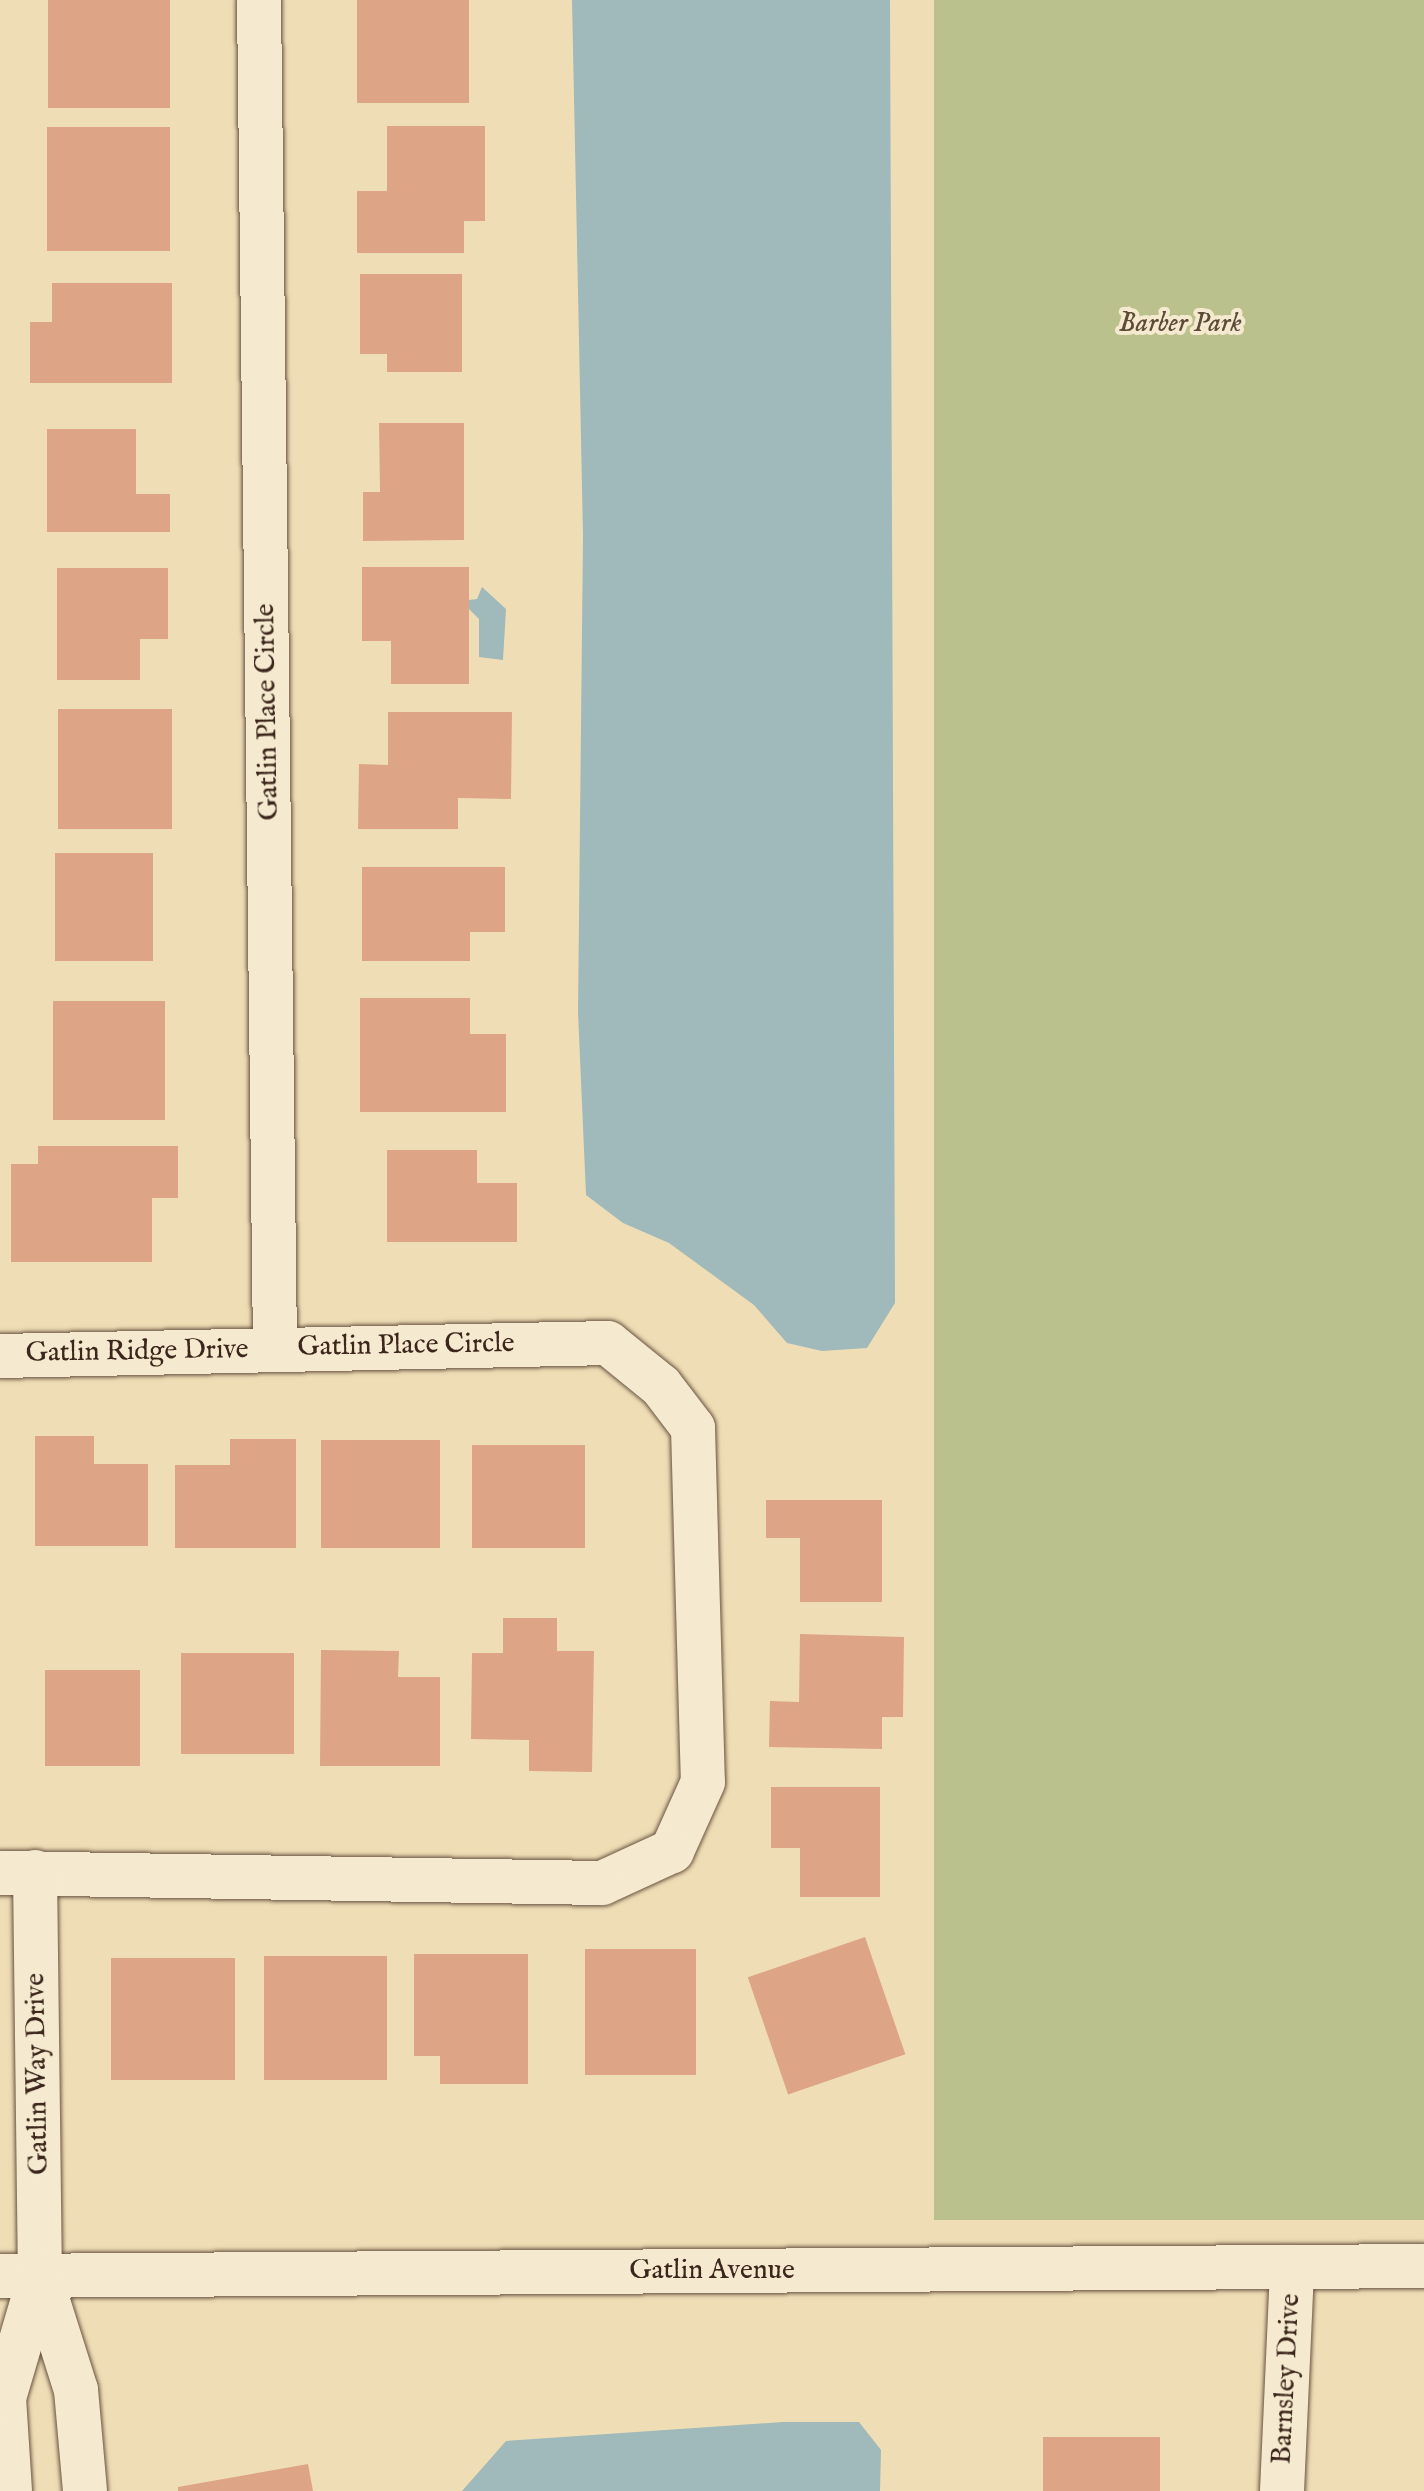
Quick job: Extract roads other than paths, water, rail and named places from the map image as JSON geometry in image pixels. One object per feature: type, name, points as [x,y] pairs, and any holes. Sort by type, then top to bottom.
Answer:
[{"type":"street","name":"Gatlin Place Circle","points":[[18,1872],[602,1883],[672,1851],[703,1782],[693,1428],[661,1386],[608,1343],[275,1349],[259,0]]},
{"type":"street","name":"Gatlin Ridge Drive","points":[[0,1356],[275,1349]]},
{"type":"street","name":"Gatlin Way Drive","points":[[18,1872],[20,2276]]},
{"type":"street","name":"Gatlin Avenue","points":[[20,2276],[1424,2266]]},
{"type":"street","name":"Barnsley Drive","points":[[1282,2491],[1292,2267]]},
{"type":"street","points":[[10,2491],[4,2398],[20,2276]]},
{"type":"street","points":[[20,2276],[76,2390],[85,2491]]},
{"type":"water","points":[[572,0],[890,0],[895,1303],[867,1348],[822,1351],[787,1343],[754,1305],[669,1243],[623,1223],[586,1195],[578,1012],[583,536]]},
{"type":"water","points":[[482,587],[506,609],[503,660],[479,657],[479,619],[468,608],[469,600],[477,599]]},
{"type":"water","points":[[783,2422],[859,2422],[881,2450],[880,2491],[462,2491],[506,2441]]},
{"type":"park label","name":"Barber Park","points":[[1180,324]]}]
